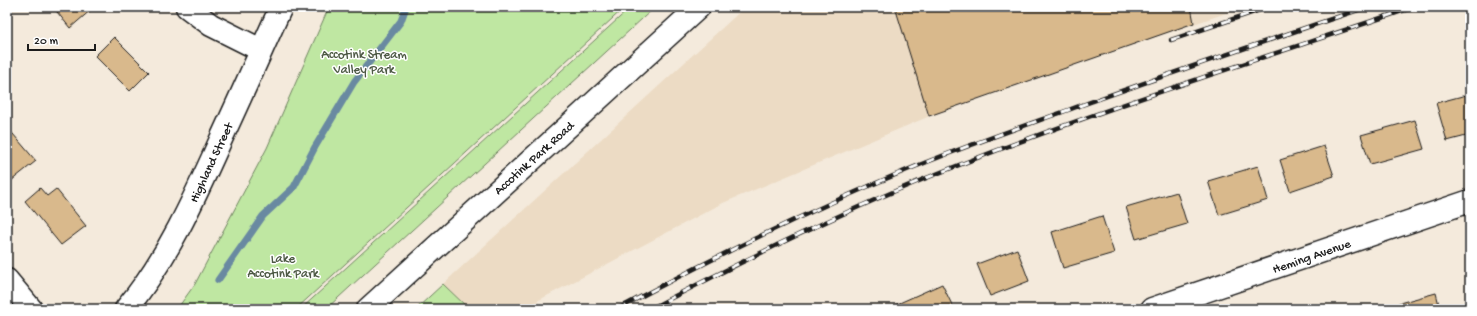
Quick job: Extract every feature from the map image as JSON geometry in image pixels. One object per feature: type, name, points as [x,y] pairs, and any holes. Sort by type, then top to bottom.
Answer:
[{"type":"street","points":[[187,7],[211,25],[261,50]]},
{"type":"street","name":"Highland Street","points":[[126,309],[156,268],[171,243],[203,180],[281,7]]},
{"type":"street","name":"Accotink Park Road","points":[[368,309],[699,7]]},
{"type":"street","name":"Heming Avenue","points":[[1152,309],[1470,201]]},
{"type":"street","points":[[7,280],[30,309]]},
{"type":"shaded area","points":[[745,7],[1244,7],[961,103],[723,203],[522,309],[469,309],[443,284]]},
{"type":"green space","name":"Lake Accotink Park","points":[[329,7],[625,7],[296,309],[177,309],[195,284],[267,148]]},
{"type":"green space","points":[[631,7],[655,7],[326,309],[301,309]]},
{"type":"green space","points":[[443,284],[469,309],[416,309]]},
{"type":"building","points":[[53,7],[90,7],[92,9],[70,28]]},
{"type":"building","points":[[895,7],[1191,7],[1194,23],[929,116]]},
{"type":"building","points":[[114,37],[149,72],[130,91],[95,56]]},
{"type":"building","points":[[1470,94],[1470,135],[1447,141],[1436,103]]},
{"type":"building","points":[[1415,120],[1424,149],[1370,164],[1361,135]]},
{"type":"building","points":[[7,127],[36,161],[11,181],[7,176]]},
{"type":"building","points":[[1324,146],[1334,176],[1290,191],[1280,160]]},
{"type":"building","points":[[1258,166],[1268,200],[1219,215],[1208,181]]},
{"type":"building","points":[[40,188],[47,196],[56,189],[86,226],[61,245],[25,201]]},
{"type":"building","points":[[1177,192],[1187,224],[1136,239],[1126,207]]},
{"type":"building","points":[[1102,216],[1114,253],[1063,268],[1052,232]]},
{"type":"building","points":[[1017,249],[1029,281],[990,296],[977,264]]},
{"type":"building","points":[[1470,275],[1470,291],[1466,276]]},
{"type":"building","points":[[942,284],[954,309],[897,309],[895,305]]},
{"type":"building","points":[[1436,293],[1440,309],[1393,309],[1392,305]]},
{"type":"waterway","points":[[218,280],[263,216],[294,187],[315,147],[354,82],[401,21],[406,7]]},
{"type":"railway","points":[[1171,40],[1269,7]]},
{"type":"railway","points":[[618,309],[761,236],[833,202],[929,161],[1118,92],[1367,7]]},
{"type":"railway","points":[[650,309],[817,226],[919,181],[1041,134],[1165,90],[1414,7]]},
{"type":"park label","name":"Accotink Stream Valley Park","points":[[364,60]]}]
